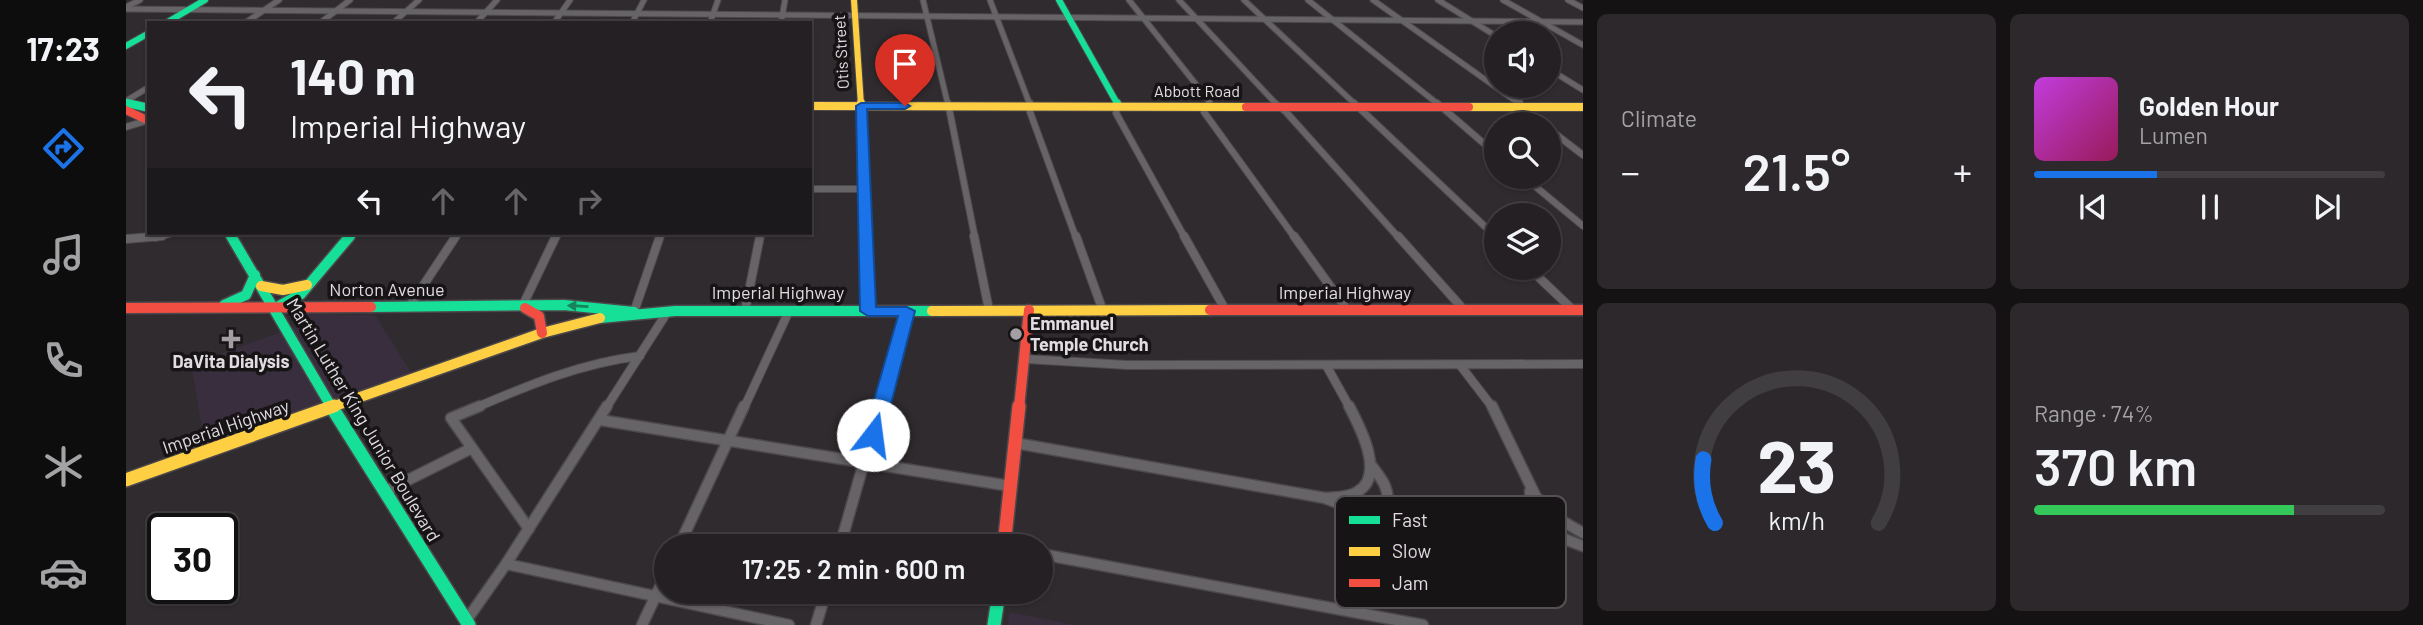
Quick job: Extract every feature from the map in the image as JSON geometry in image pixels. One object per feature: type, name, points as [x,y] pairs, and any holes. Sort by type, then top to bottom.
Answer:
[{"type":"main road","points":[[169,21],[205,0]]},
{"type":"main road","name":"Otis Street","points":[[854,0],[861,106],[868,311]]},
{"type":"main road","points":[[1059,0],[1115,95],[1118,106]]},
{"type":"main road","points":[[126,46],[147,34]]},
{"type":"main road","points":[[127,105],[147,106]]},
{"type":"main road","points":[[127,105],[147,120]]},
{"type":"main road","name":"Abbott Road","points":[[812,106],[1583,107]]},
{"type":"main road","name":"Martin Luther King Junior Boulevard","points":[[230,235],[332,408],[467,623]]},
{"type":"main road","points":[[274,309],[291,301],[310,284],[351,235]]},
{"type":"main road","points":[[189,308],[217,306],[241,299],[250,290],[254,275]]},
{"type":"main road","points":[[261,286],[283,290],[310,284]]},
{"type":"main road","name":"Norton Avenue","points":[[126,308],[522,307],[542,304],[634,312]]},
{"type":"main road","points":[[522,307],[535,311],[541,317],[542,333]]},
{"type":"main road","points":[[1005,534],[1026,359],[1029,310]]},
{"type":"main road","name":"Imperial Highway","points":[[126,480],[542,333],[593,318],[634,312],[1578,310]]},
{"type":"main road","points":[[995,625],[998,604]]},
{"type":"street","points":[[126,8],[140,0]]},
{"type":"street","points":[[248,21],[279,0]]},
{"type":"street","points":[[322,21],[350,0]]},
{"type":"street","points":[[396,21],[419,0]]},
{"type":"street","points":[[478,21],[497,0]]},
{"type":"street","points":[[555,21],[570,0]]},
{"type":"street","points":[[633,21],[644,0]]},
{"type":"street","points":[[711,21],[718,0]]},
{"type":"street","points":[[782,21],[785,0]]},
{"type":"street","points":[[923,0],[948,106],[989,310]]},
{"type":"street","points":[[990,0],[1103,311]]},
{"type":"street","points":[[1129,0],[1210,102],[1204,112],[1348,310]]},
{"type":"street","points":[[1179,0],[1280,106],[1464,310]]},
{"type":"street","points":[[1244,0],[1360,106],[1484,225]]},
{"type":"street","points":[[1308,0],[1484,144]]},
{"type":"street","points":[[1373,0],[1518,101],[1527,112]]},
{"type":"street","points":[[1438,0],[1484,29]]},
{"type":"street","points":[[1503,0],[1540,21]]},
{"type":"street","points":[[1568,0],[1583,8]]},
{"type":"street","points":[[126,8],[1484,21]]},
{"type":"street","points":[[1561,22],[1583,22]]},
{"type":"street","points":[[1561,33],[1583,45]]},
{"type":"street","points":[[1561,76],[1583,90]]},
{"type":"street","points":[[127,105],[147,89]]},
{"type":"street","points":[[1118,106],[1116,113],[1226,311]]},
{"type":"street","points":[[126,127],[147,121]]},
{"type":"street","points":[[1561,139],[1583,155]]},
{"type":"street","points":[[812,189],[864,189]]},
{"type":"street","points":[[1538,189],[1583,226]]},
{"type":"street","points":[[126,239],[166,235]]},
{"type":"street","points":[[409,307],[457,235]]},
{"type":"street","points":[[522,307],[557,235]]},
{"type":"street","points":[[634,312],[660,235]]},
{"type":"street","points":[[745,310],[761,235]]},
{"type":"street","points":[[1543,280],[1578,310]]},
{"type":"street","points":[[467,623],[668,311]]},
{"type":"street","points":[[685,534],[789,311]]},
{"type":"street","points":[[844,534],[907,311]]},
{"type":"street","points":[[529,529],[450,418],[579,369],[623,357],[640,356]]},
{"type":"street","points":[[1026,359],[1114,365],[1583,364]]},
{"type":"street","points":[[1326,365],[1353,411],[1371,465],[1389,489],[1389,496]]},
{"type":"street","points":[[1460,365],[1498,416],[1534,496]]},
{"type":"street","points":[[600,420],[1010,486]]},
{"type":"street","points":[[1015,443],[1325,498],[1335,502]]},
{"type":"street","points":[[384,492],[472,448]]},
{"type":"street","points":[[1349,496],[1361,490],[1369,480],[1371,465]]},
{"type":"street","points":[[1529,496],[1530,491]]},
{"type":"street","points":[[1325,498],[1335,497]]},
{"type":"street","points":[[1566,524],[1583,534]]},
{"type":"street","points":[[1566,539],[1583,546]]},
{"type":"street","points":[[1053,556],[1376,620],[1423,625]]},
{"type":"street","points":[[506,564],[654,597]]},
{"type":"street","points":[[642,625],[654,599]]},
{"type":"street","points":[[688,604],[789,625]]},
{"type":"street","points":[[816,625],[822,604]]},
{"type":"shaded area","points":[[288,314],[375,315],[412,374],[205,446],[191,364],[295,327]]},
{"type":"shaded area","points":[[1009,612],[1075,625],[1008,625]]},
{"type":"traffic: fast","points":[[169,21],[205,0]]},
{"type":"traffic: fast","points":[[1059,0],[1111,89],[1118,106]]},
{"type":"traffic: fast","points":[[126,46],[147,34]]},
{"type":"traffic: fast","points":[[126,103],[147,108]]},
{"type":"traffic: fast","points":[[230,235],[332,408],[469,625]]},
{"type":"traffic: fast","points":[[279,306],[301,294],[351,235]]},
{"type":"traffic: fast","points":[[224,305],[246,295],[255,275]]},
{"type":"traffic: fast","points":[[371,307],[564,305],[634,312]]},
{"type":"traffic: fast","points":[[600,318],[675,311],[932,311]]},
{"type":"traffic: fast","points":[[994,625],[997,604]]},
{"type":"traffic: slow","points":[[854,0],[861,106],[868,311]]},
{"type":"traffic: slow","points":[[812,106],[1246,107]]},
{"type":"traffic: slow","points":[[1469,107],[1583,107]]},
{"type":"traffic: slow","points":[[261,286],[283,290],[307,285]]},
{"type":"traffic: slow","points":[[932,311],[1210,310]]},
{"type":"traffic: slow","points":[[126,480],[542,333],[600,318]]},
{"type":"traffic: jam","points":[[1246,107],[1469,107]]},
{"type":"traffic: jam","points":[[126,110],[147,120]]},
{"type":"traffic: jam","points":[[126,308],[371,307]]},
{"type":"traffic: jam","points":[[525,308],[539,316],[542,333]]},
{"type":"traffic: jam","points":[[1005,534],[1029,310]]},
{"type":"traffic: jam","points":[[1210,310],[1583,310]]},
{"type":"place","name":"Emmanuel Temple Church","points":[[1016,334]]},
{"type":"place","name":"DaVita Dialysis","points":[[231,339]]},
{"type":"route","points":[[873,435],[907,311],[868,311],[861,106],[905,106]]}]
